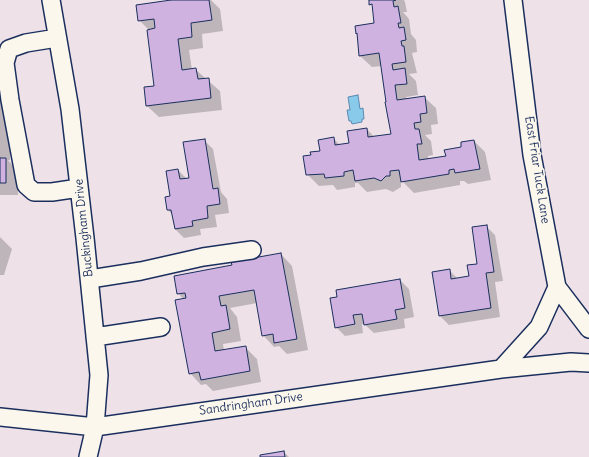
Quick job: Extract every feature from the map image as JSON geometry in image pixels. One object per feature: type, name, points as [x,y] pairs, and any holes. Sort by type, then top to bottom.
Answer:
[{"type":"street","name":"Buckingham Drive","points":[[51,0],[70,109],[90,280],[99,375],[95,427],[88,457]]},
{"type":"street","name":"East Friar Tuck Lane","points":[[513,0],[532,155],[557,288],[589,329]]},
{"type":"street","points":[[58,38],[26,43],[9,49],[5,63],[10,100],[26,185],[34,192],[52,192],[79,188]]},
{"type":"street","points":[[90,280],[142,271],[203,257],[252,250]]},
{"type":"street","points":[[501,369],[539,327],[557,288]]},
{"type":"street","points":[[95,337],[161,327]]},
{"type":"street","name":"Sandringham Drive","points":[[0,417],[95,427],[501,369],[571,362],[589,363]]},
{"type":"water","points":[[358,95],[360,109],[363,108],[364,119],[362,119],[362,122],[352,124],[351,121],[349,121],[347,110],[350,110],[348,97]]},
{"type":"building","points":[[171,0],[209,0],[212,20],[191,23],[192,37],[178,39],[182,70],[196,68],[198,79],[209,78],[211,98],[146,106],[144,87],[154,86],[147,30],[155,28],[154,19],[138,21],[136,5]]},
{"type":"building","points":[[369,0],[396,0],[393,1],[394,7],[398,6],[401,23],[398,23],[399,28],[404,27],[406,40],[401,41],[402,46],[404,46],[406,62],[392,64],[393,70],[405,68],[407,84],[395,85],[397,100],[425,96],[427,113],[420,114],[421,122],[414,123],[415,129],[419,129],[422,144],[417,144],[419,160],[446,156],[444,150],[461,147],[461,142],[474,140],[480,169],[455,173],[454,169],[449,170],[449,174],[401,182],[399,170],[390,171],[390,176],[386,176],[381,181],[374,178],[355,181],[353,170],[344,172],[344,176],[325,178],[324,174],[306,175],[303,156],[311,155],[310,152],[320,151],[318,140],[334,137],[335,145],[349,143],[347,131],[367,128],[368,137],[391,134],[385,102],[379,53],[359,56],[355,26],[374,23],[372,4],[369,5]]},
{"type":"building","points":[[205,139],[213,189],[218,188],[220,204],[207,206],[208,218],[192,221],[193,226],[175,229],[171,210],[167,210],[165,197],[170,196],[166,171],[178,169],[180,179],[189,178],[183,142]]},
{"type":"building","points":[[0,158],[6,158],[6,183],[0,183]]},
{"type":"building","points":[[487,225],[494,272],[486,273],[491,308],[439,316],[432,272],[450,269],[451,279],[469,276],[467,265],[477,264],[472,227]]},
{"type":"building","points":[[281,253],[297,339],[274,343],[273,334],[262,336],[254,290],[219,296],[221,306],[226,305],[230,329],[212,333],[215,351],[246,346],[250,371],[201,380],[199,372],[189,374],[175,300],[186,298],[185,293],[177,294],[174,276],[232,265],[231,262]]},
{"type":"building","points":[[400,279],[405,308],[395,310],[397,319],[364,325],[362,314],[353,315],[355,324],[335,328],[330,298],[337,297],[336,290]]},
{"type":"building","points":[[284,451],[285,457],[260,457],[260,455]]}]
